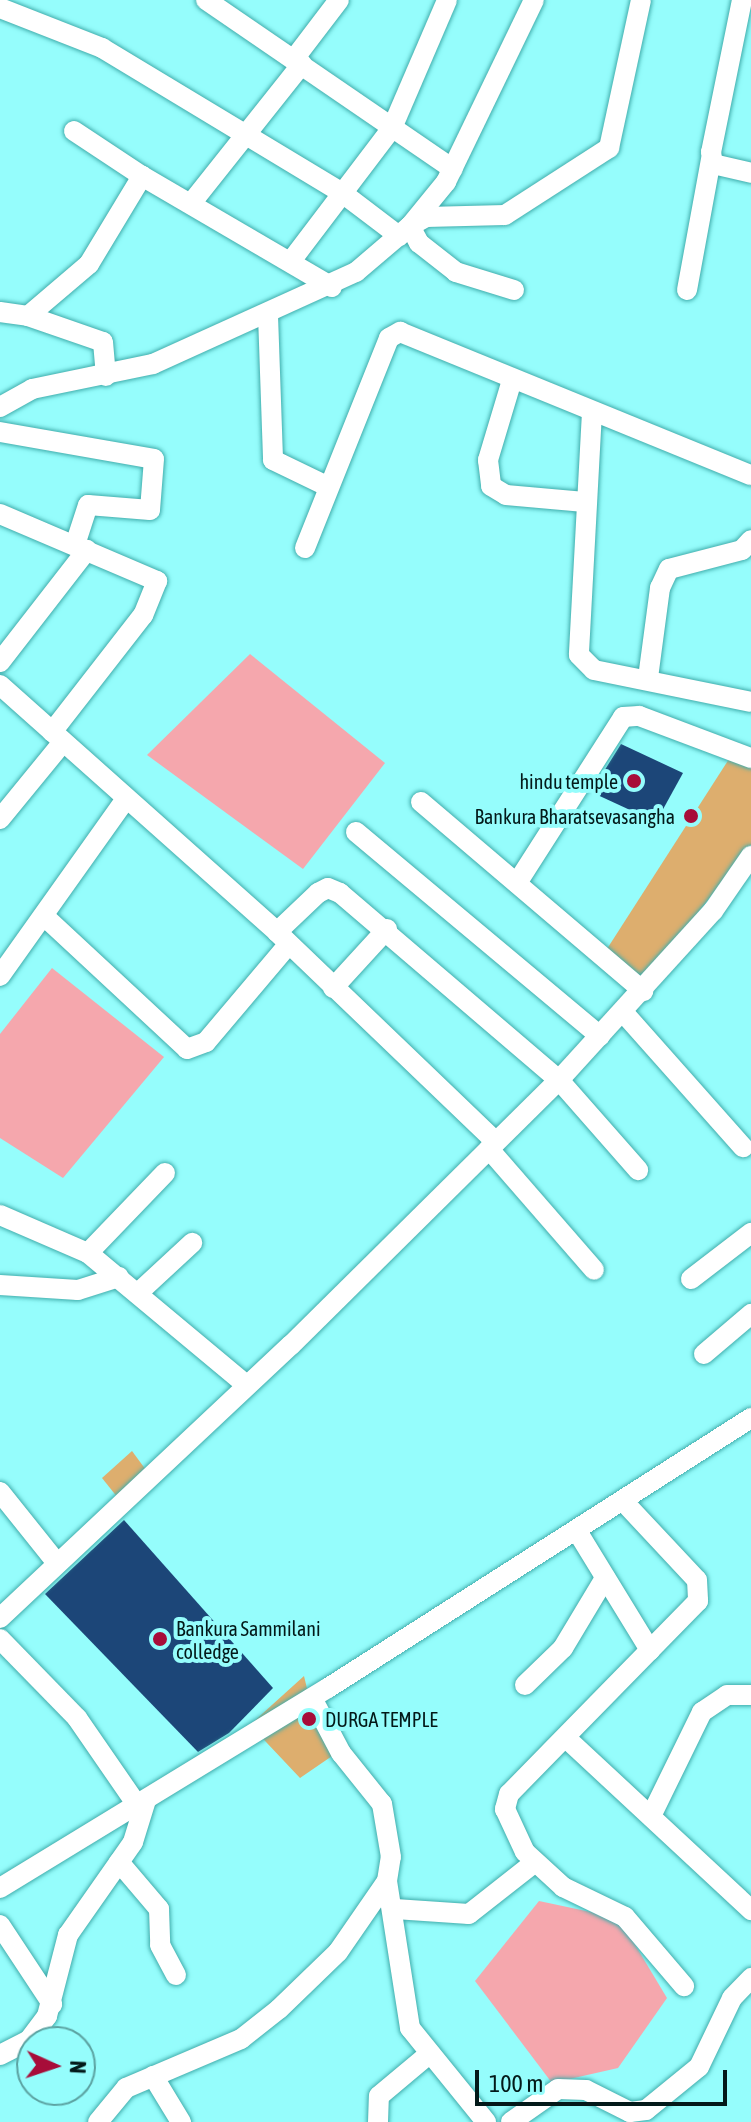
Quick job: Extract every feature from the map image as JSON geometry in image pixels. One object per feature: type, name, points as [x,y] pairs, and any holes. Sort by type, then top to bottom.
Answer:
[{"type":"street","points":[[193,201],[298,62],[339,0]]},
{"type":"street","points":[[291,261],[392,128],[447,0]]},
{"type":"street","points":[[404,231],[453,169],[534,0]]},
{"type":"street","points":[[0,407],[32,389],[153,364],[332,287],[426,217],[505,215],[609,148],[641,0]]},
{"type":"street","points":[[687,290],[742,0]]},
{"type":"street","points":[[211,1],[453,169]]},
{"type":"street","points":[[0,8],[102,48],[404,231],[456,272],[514,290]]},
{"type":"street","points":[[74,131],[142,176],[193,201],[332,287]]},
{"type":"street","points":[[711,159],[722,168],[751,173]]},
{"type":"street","points":[[28,316],[97,256],[142,176]]},
{"type":"street","points":[[0,312],[28,316],[103,342],[106,376]]},
{"type":"street","points":[[268,315],[273,460],[329,487]]},
{"type":"street","points":[[305,548],[393,334],[407,333],[512,380],[751,475]]},
{"type":"street","points":[[512,380],[488,460],[491,486],[506,495],[585,502]]},
{"type":"street","points":[[592,412],[579,655],[594,670],[648,678],[751,702]]},
{"type":"street","points":[[0,432],[154,459],[150,510],[88,505],[81,548],[0,662]]},
{"type":"street","points":[[0,819],[157,589],[152,576],[3,520]]},
{"type":"street","points":[[648,678],[660,588],[669,569],[742,550],[751,540]]},
{"type":"street","points":[[0,686],[282,938],[333,988],[492,1145],[594,1270]]},
{"type":"street","points":[[517,883],[623,717],[639,716],[751,758]]},
{"type":"street","points":[[0,976],[125,800]]},
{"type":"street","points":[[421,802],[643,991]]},
{"type":"street","points":[[356,832],[600,1036]]},
{"type":"street","points":[[0,1618],[559,1080],[643,991],[749,867]]},
{"type":"street","points":[[44,916],[187,1049],[206,1042],[282,938],[328,888],[387,929],[559,1080],[638,1170]]},
{"type":"street","points":[[333,988],[387,929]]},
{"type":"street","points":[[623,1012],[743,1147]]},
{"type":"street","points":[[88,1253],[165,1173]]},
{"type":"street","points":[[0,1215],[88,1253],[245,1384]]},
{"type":"street","points":[[691,1279],[751,1233]]},
{"type":"street","points":[[138,1293],[192,1243]]},
{"type":"street","points":[[0,1285],[78,1290],[119,1277]]},
{"type":"street","points":[[704,1354],[751,1314]]},
{"type":"street","points":[[0,1888],[312,1698],[751,1418]]},
{"type":"street","points":[[0,1492],[56,1562]]},
{"type":"street","points":[[623,1501],[700,1587],[692,1611],[650,1650],[505,1802],[514,1839],[535,1862],[563,1887],[625,1917],[684,1986]]},
{"type":"street","points":[[577,1531],[650,1650]]},
{"type":"street","points":[[525,1685],[563,1648],[605,1578]]},
{"type":"street","points":[[0,1639],[77,1718],[141,1802],[139,1830],[68,1935],[52,2004],[29,2040],[0,2055]]},
{"type":"street","points":[[652,1814],[702,1712],[727,1695],[751,1695]]},
{"type":"street","points":[[98,2122],[126,2088],[241,2039],[279,2009],[338,1952],[387,1881],[391,1857],[382,1804],[341,1753],[312,1698]]},
{"type":"street","points":[[566,1738],[751,1908]]},
{"type":"street","points":[[119,1862],[159,1909],[160,1945],[176,1975]]},
{"type":"street","points":[[395,1909],[469,1914],[535,1862]]},
{"type":"street","points":[[387,1881],[395,1909],[407,2016],[428,2055],[486,2122]]},
{"type":"street","points":[[0,1925],[52,2004]]},
{"type":"street","points":[[511,2122],[558,2089],[596,2093],[630,2112],[646,2110],[699,2067],[732,1998],[751,1978]]},
{"type":"street","points":[[378,2122],[379,2096],[428,2055]]},
{"type":"street","points":[[153,2076],[181,2122]]},
{"type":"shaded area","points":[[250,654],[385,763],[303,869],[147,755]]},
{"type":"shaded area","points":[[729,759],[751,761],[751,845],[641,985],[605,952]]},
{"type":"shaded area","points":[[52,968],[164,1057],[63,1178],[0,1138],[0,1034]]},
{"type":"shaded area","points":[[132,1451],[146,1470],[118,1498],[102,1478]]},
{"type":"shaded area","points":[[304,1676],[311,1705],[335,1754],[300,1778],[250,1725]]},
{"type":"shaded area","points":[[539,1901],[619,1918],[667,1998],[618,2068],[552,2083],[475,1981]]},
{"type":"building","name":"hindu temple","points":[[621,744],[683,773],[656,822],[591,792]]},
{"type":"building","name":"Bankura Sammilani colledge","points":[[124,1520],[273,1688],[229,1733],[198,1752],[45,1594]]},
{"type":"place","name":"hindu temple","points":[[634,781]]},
{"type":"place","name":"Bankura Bharatsevasangha","points":[[691,816]]},
{"type":"place","name":"Bankura Sammilani colledge","points":[[160,1639]]},
{"type":"place","name":"DURGA TEMPLE","points":[[309,1719]]}]
